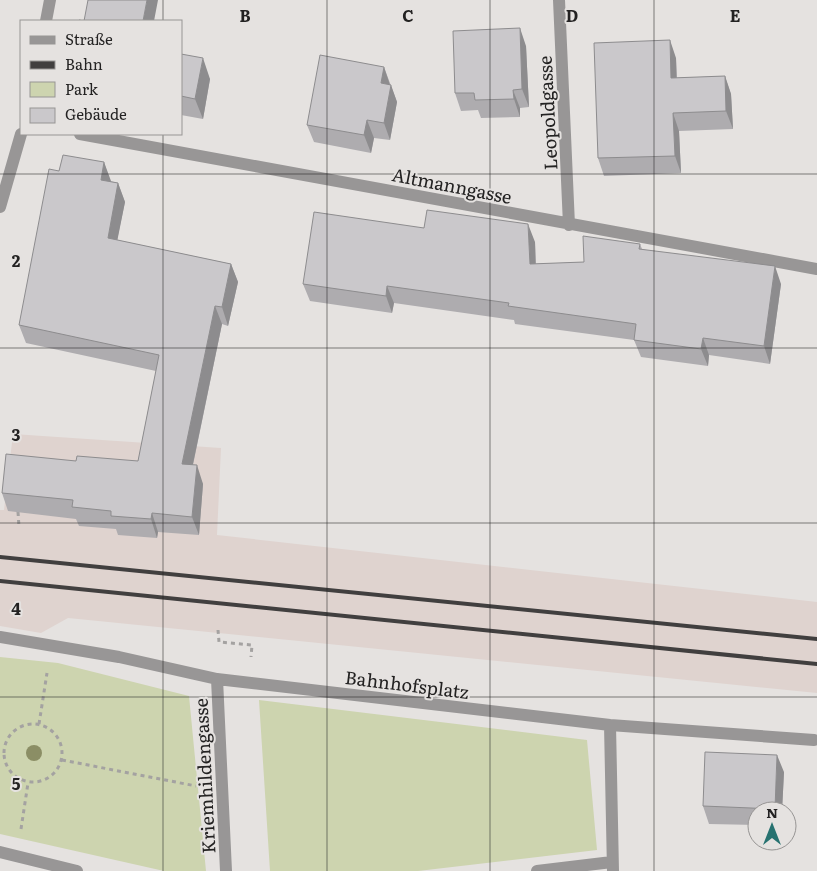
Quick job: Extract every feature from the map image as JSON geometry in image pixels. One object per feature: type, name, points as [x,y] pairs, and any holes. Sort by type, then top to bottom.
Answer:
[{"type":"street","points":[[46,20],[50,0]]},
{"type":"street","name":"Leopoldgasse","points":[[559,0],[569,224]]},
{"type":"street","points":[[1,198],[21,135]]},
{"type":"street","name":"Altmanngasse","points":[[85,135],[817,269]]},
{"type":"street","name":"Bahnhofsplatz","points":[[0,637],[119,657],[217,679],[610,724],[814,740]]},
{"type":"street","name":"Kriemhildengasse","points":[[217,679],[226,871]]},
{"type":"street","points":[[536,871],[613,866],[610,724]]},
{"type":"street","points":[[0,852],[78,871]]},
{"type":"path","points":[[18,512],[18,527]]},
{"type":"path","points":[[218,630],[219,642],[252,645]]},
{"type":"path","points":[[39,724],[51,645]]},
{"type":"path","points":[[39,724],[55,734],[63,751],[62,760],[52,776],[44,781],[28,783],[10,772],[3,755],[2,746],[21,726],[39,724]]},
{"type":"path","points":[[62,760],[222,792]]},
{"type":"path","points":[[17,856],[28,783]]},
{"type":"shaded area","points":[[13,434],[221,448],[217,535],[817,602],[817,693],[68,618],[41,633],[0,626],[0,510],[4,510]]},
{"type":"green space","points":[[0,657],[58,663],[189,696],[206,871],[164,871],[0,834]]},
{"type":"green space","points":[[259,700],[587,740],[597,850],[418,871],[270,871]]},
{"type":"building","points":[[88,0],[147,0],[143,20],[84,20]]},
{"type":"building","points":[[520,28],[522,89],[513,90],[514,99],[475,100],[474,93],[455,93],[453,31]]},
{"type":"building","points":[[670,40],[671,78],[725,76],[726,111],[673,113],[675,156],[598,158],[594,43]]},
{"type":"building","points":[[182,54],[203,58],[195,99],[182,96]]},
{"type":"building","points":[[320,55],[384,67],[381,83],[391,85],[384,123],[367,120],[364,135],[307,125]]},
{"type":"building","points":[[63,155],[104,162],[101,180],[118,183],[108,238],[231,264],[222,307],[215,306],[182,464],[197,465],[192,517],[152,513],[151,519],[111,516],[111,511],[72,507],[73,500],[2,493],[6,454],[76,461],[77,456],[138,461],[159,355],[19,325],[49,169],[59,171]]},
{"type":"building","points":[[427,210],[528,224],[530,264],[584,262],[583,236],[640,244],[639,249],[775,266],[764,346],[703,338],[701,349],[634,340],[636,324],[508,306],[509,303],[387,286],[386,296],[303,284],[314,212],[424,228]]},
{"type":"building","points":[[705,752],[777,755],[775,801],[747,801],[747,808],[703,806]]},
{"type":"railway","points":[[0,557],[817,639]]},
{"type":"railway","points":[[0,581],[817,664]]}]
